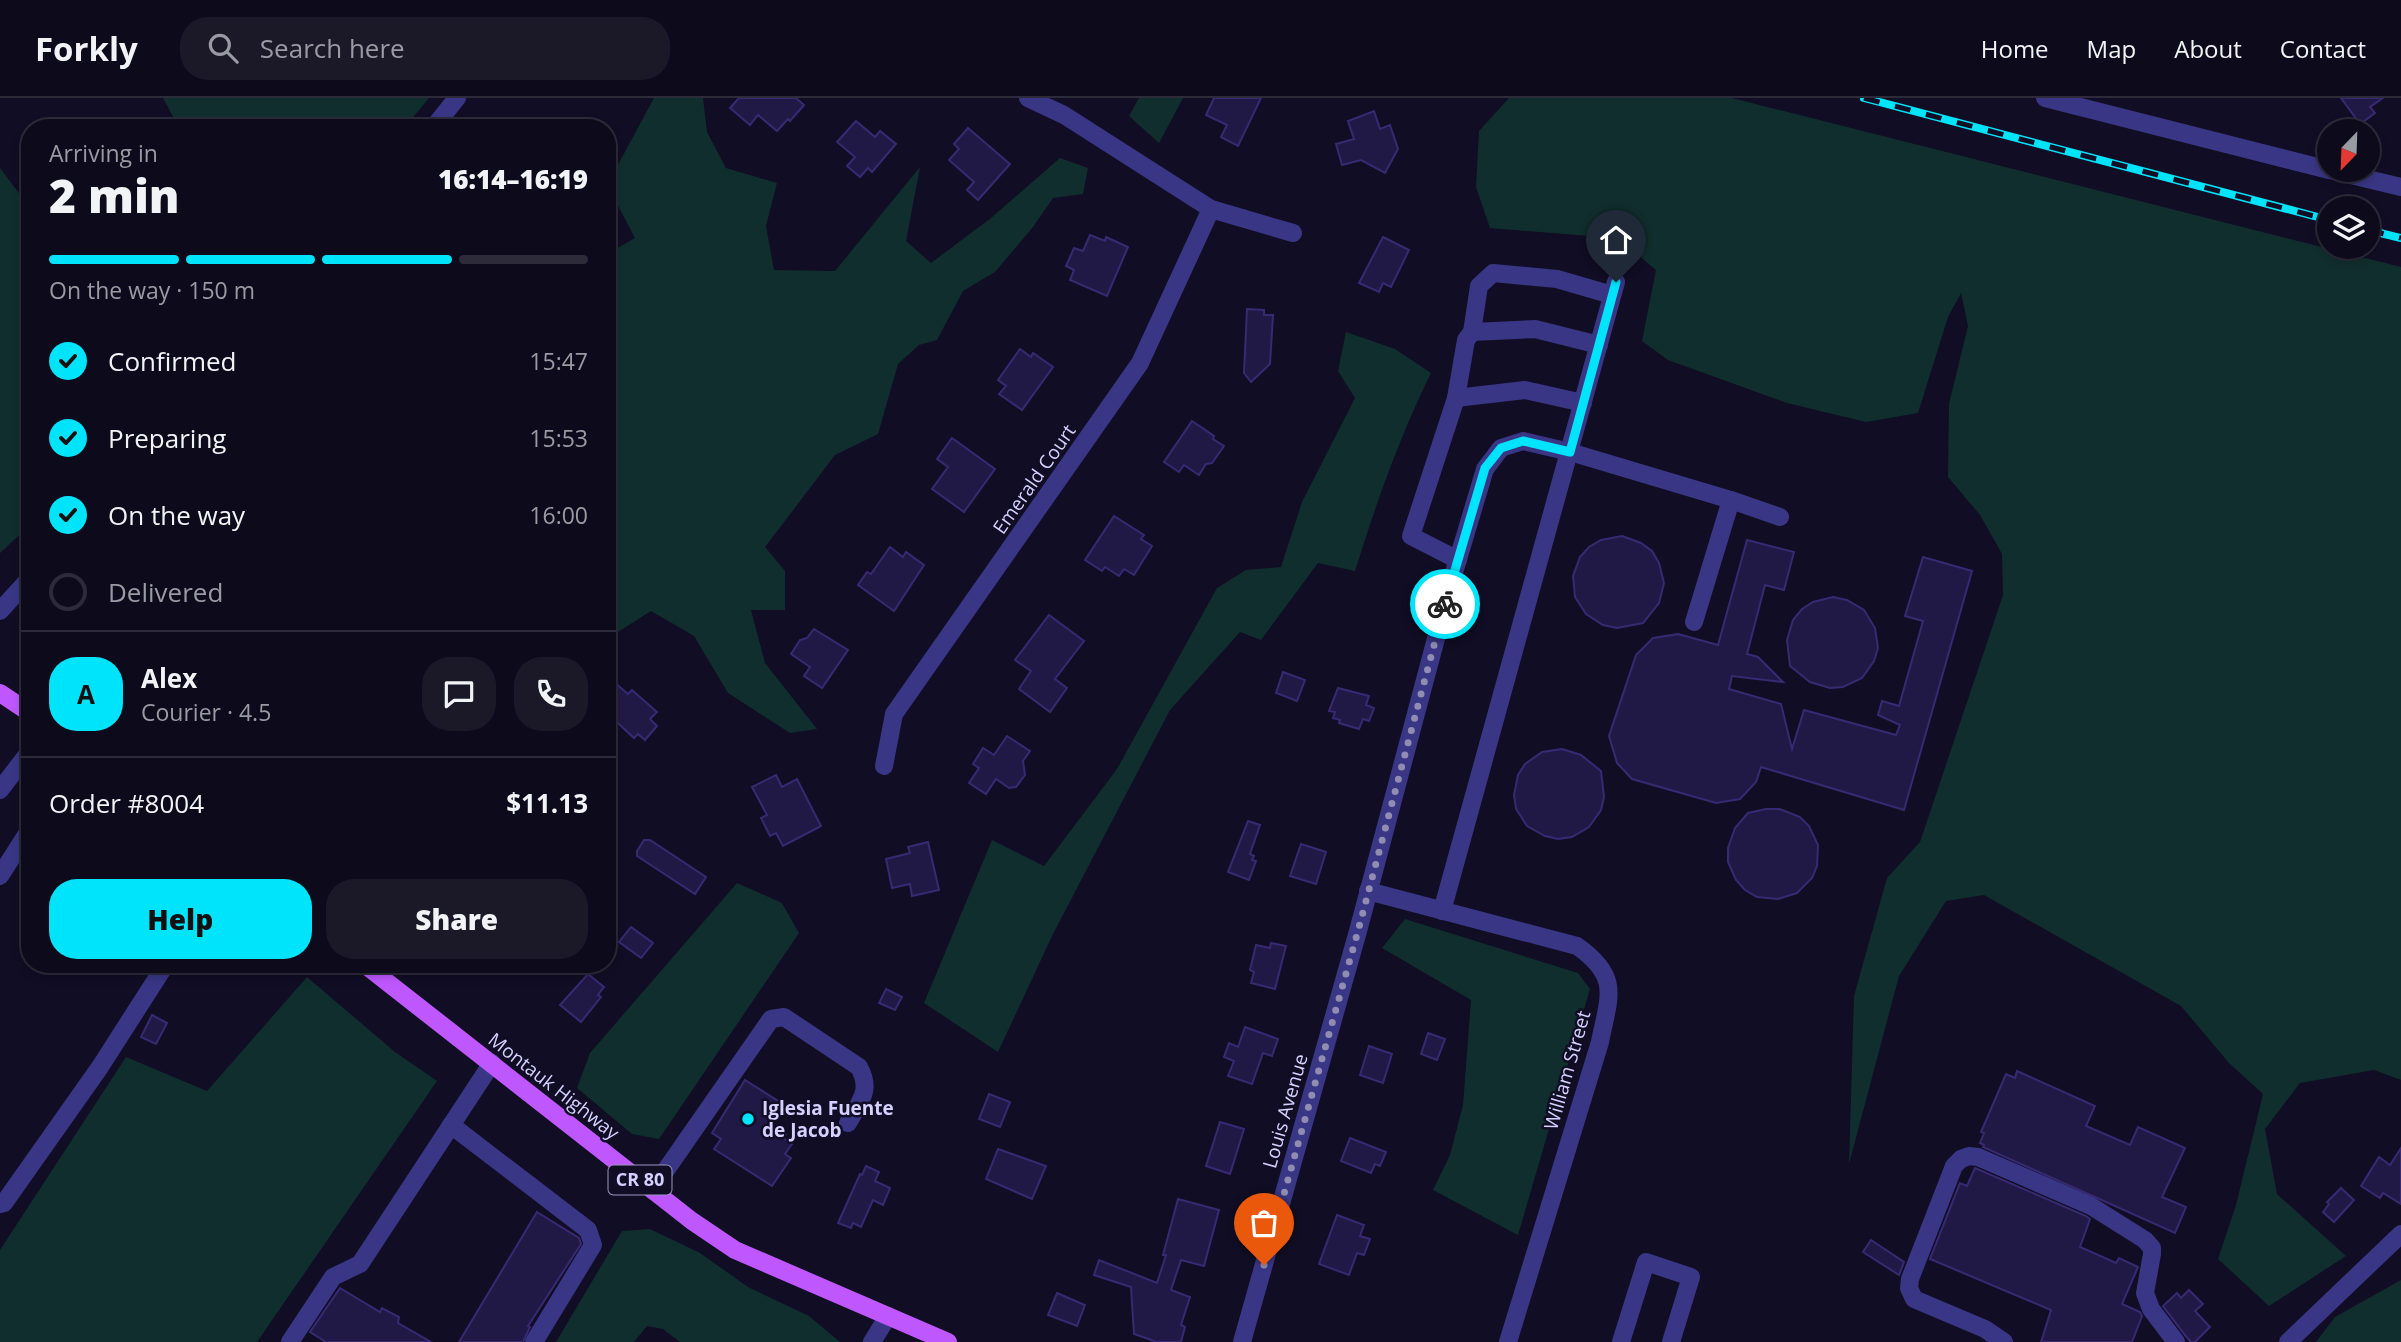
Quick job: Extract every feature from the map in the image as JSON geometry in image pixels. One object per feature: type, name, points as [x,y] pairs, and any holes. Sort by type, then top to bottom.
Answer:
[{"type":"main road","points":[[0,693],[21,707]]},
{"type":"main road","name":"Montauk Highway","points":[[376,973],[692,1221],[735,1250],[948,1342]]},
{"type":"street","points":[[440,119],[457,98]]},
{"type":"street","points":[[1028,98],[1064,115],[1211,209],[1293,233]]},
{"type":"street","points":[[2045,98],[2317,167]]},
{"type":"street","points":[[2380,182],[2401,187]]},
{"type":"street","name":"Emerald Court","points":[[884,766],[894,714],[1140,363],[1211,209]]},
{"type":"street","points":[[1442,911],[1614,289],[1557,279],[1493,273],[1479,286],[1472,332],[1466,340],[1456,398],[1411,536],[1458,560]]},
{"type":"street","points":[[1472,332],[1535,329],[1599,345]]},
{"type":"street","points":[[1456,398],[1525,390],[1583,403]]},
{"type":"street","name":"Louis Avenue","points":[[1242,1342],[1485,468],[1501,448],[1523,441],[1570,452],[1780,517]]},
{"type":"street","points":[[1694,622],[1731,500]]},
{"type":"street","points":[[0,611],[21,588]]},
{"type":"street","points":[[0,790],[21,763]]},
{"type":"street","points":[[0,876],[21,843]]},
{"type":"street","name":"William Street","points":[[1368,891],[1577,946],[1596,959],[1606,978],[1610,994],[1600,1042],[1508,1342]]},
{"type":"street","points":[[0,1204],[4,1203],[100,1067],[160,973]]},
{"type":"street","points":[[652,1190],[771,1019],[784,1017],[859,1067],[866,1079],[866,1090],[848,1123]]},
{"type":"street","points":[[296,1339],[333,1277],[360,1264],[492,1063]]},
{"type":"street","points":[[451,1125],[588,1230],[593,1245],[534,1342]]},
{"type":"street","points":[[2004,1342],[1985,1329],[1914,1299],[1909,1288],[1910,1279],[1954,1166],[1969,1156],[1979,1157],[2091,1206],[2145,1240],[2152,1254],[2145,1293],[2151,1309],[2176,1342]]},
{"type":"street","points":[[2288,1342],[2401,1234]]},
{"type":"street","points":[[1621,1342],[1646,1262],[1691,1277],[1671,1342]]},
{"type":"street","points":[[872,1342],[887,1317]]},
{"type":"green space","points":[[163,98],[429,98],[412,119],[174,119]]},
{"type":"green space","points":[[654,98],[703,98],[707,132],[726,168],[777,183],[766,226],[774,270],[835,271],[920,167],[906,241],[931,263],[991,218],[1060,158],[1088,168],[1083,194],[1053,198],[1033,227],[995,272],[963,291],[937,340],[919,345],[898,364],[878,434],[835,455],[765,547],[785,571],[785,610],[751,610],[765,663],[817,729],[790,733],[728,693],[694,636],[651,611],[616,633],[616,249],[635,238],[616,202],[616,168]]},
{"type":"green space","points":[[1139,98],[1183,98],[1159,143],[1129,116]]},
{"type":"green space","points":[[1509,98],[1732,98],[2317,246],[2317,259],[2369,259],[2401,267],[2401,1080],[2374,1070],[2300,1083],[2265,1129],[2277,1194],[2346,1256],[2269,1306],[2218,1259],[2236,1205],[2263,1094],[2229,1063],[2181,1006],[1984,895],[1946,901],[1899,976],[1849,1164],[1854,996],[1887,878],[1920,842],[2003,595],[2002,554],[1980,515],[1948,477],[1949,404],[1968,326],[1961,293],[1948,317],[1918,413],[1866,422],[1787,403],[1668,360],[1642,341],[1656,270],[1630,248],[1602,237],[1490,228],[1476,187],[1479,131]]},
{"type":"green space","points":[[0,168],[21,196],[21,533],[0,553]]},
{"type":"green space","points":[[1346,332],[1395,349],[1431,373],[1389,470],[1355,571],[1318,563],[1261,640],[1240,632],[1170,710],[1053,934],[998,1052],[924,1003],[992,840],[1044,866],[1117,769],[1217,588],[1246,570],[1281,567],[1302,502],[1355,398],[1338,371]]},
{"type":"green space","points":[[737,883],[782,903],[799,933],[659,1139],[632,1134],[577,1088],[590,1053]]},
{"type":"green space","points":[[1405,919],[1578,973],[1590,989],[1518,1235],[1433,1190],[1450,1155],[1463,1105],[1471,1000],[1382,948]]},
{"type":"green space","points":[[307,977],[395,1052],[437,1081],[257,1342],[0,1342],[0,1250],[126,1057],[207,1091]]},
{"type":"green space","points":[[650,1229],[700,1253],[748,1287],[809,1316],[840,1342],[680,1342],[663,1329],[647,1326],[634,1342],[556,1342],[622,1231]]},
{"type":"green space","points":[[2401,1280],[2401,1342],[2316,1342],[2335,1317]]},
{"type":"building","points":[[739,98],[796,98],[804,105],[777,131],[758,115],[750,125],[730,108]]},
{"type":"building","points":[[1214,98],[1261,98],[1238,146],[1221,137],[1227,125],[1206,115]]},
{"type":"building","points":[[2341,98],[2383,98],[2370,107],[2375,113],[2367,119],[2356,119]]},
{"type":"building","points":[[1374,111],[1380,129],[1390,125],[1398,149],[1385,173],[1361,160],[1342,165],[1336,144],[1354,139],[1348,121]]},
{"type":"building","points":[[856,121],[875,137],[880,131],[896,144],[872,172],[868,168],[860,177],[847,166],[855,157],[837,142]]},
{"type":"building","points":[[968,128],[1010,164],[978,200],[967,190],[974,182],[949,160],[959,149],[954,144]]},
{"type":"building","points":[[1090,235],[1105,241],[1106,237],[1128,247],[1107,296],[1070,280],[1074,270],[1066,266],[1074,248],[1083,251]]},
{"type":"building","points":[[1383,237],[1409,250],[1391,287],[1383,283],[1379,292],[1359,283]]},
{"type":"building","points":[[1247,309],[1264,310],[1264,315],[1273,315],[1270,364],[1251,382],[1244,373]]},
{"type":"building","points":[[1020,349],[1031,357],[1033,353],[1053,367],[1022,410],[999,394],[1006,386],[998,380]]},
{"type":"building","points":[[1192,421],[1224,446],[1199,475],[1184,465],[1179,472],[1164,462]]},
{"type":"building","points":[[952,438],[995,469],[964,512],[932,489],[948,467],[937,459]]},
{"type":"building","points":[[1114,516],[1144,535],[1141,539],[1152,546],[1134,575],[1124,569],[1119,576],[1105,567],[1102,571],[1085,560]]},
{"type":"building","points":[[1622,536],[1641,543],[1652,551],[1659,563],[1664,583],[1659,603],[1643,623],[1617,628],[1603,625],[1586,614],[1575,597],[1573,576],[1580,557],[1589,547],[1601,540]]},
{"type":"building","points":[[1747,540],[1794,552],[1784,590],[1765,585],[1747,654],[1758,657],[1783,682],[1732,676],[1729,689],[1781,704],[1792,749],[1804,710],[1896,735],[1900,725],[1878,715],[1882,701],[1899,706],[1923,621],[1905,616],[1923,557],[1972,571],[1904,810],[1761,767],[1756,782],[1740,799],[1716,803],[1632,779],[1617,763],[1609,736],[1636,655],[1653,638],[1678,634],[1718,645]]},
{"type":"building","points":[[890,547],[903,557],[906,552],[924,565],[894,611],[858,585],[867,572],[871,574]]},
{"type":"building","points":[[1833,597],[1847,600],[1864,610],[1875,628],[1878,648],[1874,661],[1862,678],[1843,687],[1830,688],[1810,682],[1790,666],[1787,640],[1793,620],[1802,609],[1813,602]]},
{"type":"building","points":[[1049,615],[1084,641],[1055,679],[1067,688],[1050,712],[1019,689],[1031,671],[1015,660]]},
{"type":"building","points":[[814,629],[848,650],[822,688],[804,676],[810,667],[791,654],[800,640],[807,638]]},
{"type":"building","points":[[1283,672],[1305,680],[1297,701],[1276,693]]},
{"type":"building","points":[[616,684],[628,694],[632,690],[657,712],[650,719],[657,726],[645,740],[638,734],[634,738],[616,721]]},
{"type":"building","points":[[1338,688],[1369,696],[1366,705],[1374,708],[1369,721],[1363,719],[1359,729],[1339,723],[1340,720],[1333,718],[1335,712],[1329,711]]},
{"type":"building","points":[[1007,736],[1030,751],[1023,761],[1025,775],[1016,787],[1009,788],[996,779],[986,794],[969,783],[979,768],[973,764],[983,748],[994,755]]},
{"type":"building","points":[[1562,749],[1581,755],[1601,771],[1604,797],[1601,810],[1589,827],[1572,837],[1558,839],[1545,836],[1527,826],[1516,809],[1514,795],[1518,775],[1525,764],[1542,752]]},
{"type":"building","points":[[776,775],[782,787],[797,779],[821,826],[783,846],[776,833],[770,836],[761,818],[767,815],[752,787]]},
{"type":"building","points":[[1780,809],[1800,817],[1809,826],[1818,845],[1817,866],[1812,878],[1797,893],[1778,899],[1757,897],[1745,890],[1736,880],[1728,862],[1728,848],[1735,828],[1748,813]]},
{"type":"building","points":[[1248,821],[1260,825],[1250,854],[1254,856],[1252,860],[1256,861],[1249,880],[1228,872]]},
{"type":"building","points":[[644,840],[650,840],[706,877],[695,894],[637,856]]},
{"type":"building","points":[[928,842],[939,890],[912,896],[910,884],[892,888],[886,859],[910,853],[908,847]]},
{"type":"building","points":[[1301,844],[1326,852],[1316,884],[1290,876]]},
{"type":"building","points":[[631,927],[653,943],[641,958],[619,942]]},
{"type":"building","points":[[1271,943],[1286,946],[1275,989],[1251,983],[1254,972],[1250,970],[1256,945],[1270,948]]},
{"type":"building","points":[[588,974],[604,987],[598,995],[601,997],[581,1022],[560,1005]]},
{"type":"building","points":[[886,989],[902,997],[895,1010],[879,1003]]},
{"type":"building","points":[[152,1015],[167,1023],[156,1044],[141,1037]]},
{"type":"building","points":[[1245,1027],[1278,1039],[1272,1056],[1263,1053],[1252,1084],[1228,1076],[1234,1061],[1224,1057],[1229,1043],[1238,1047]]},
{"type":"building","points":[[1428,1033],[1445,1039],[1437,1060],[1421,1054]]},
{"type":"building","points":[[1369,1046],[1392,1054],[1383,1083],[1360,1075]]},
{"type":"building","points":[[2017,1071],[2095,1106],[2086,1126],[2130,1145],[2138,1127],[2185,1148],[2162,1197],[2186,1207],[2175,1233],[1983,1147],[1980,1143],[1984,1133],[1981,1132],[2006,1074],[2015,1078]]},
{"type":"building","name":"Iglesia Fuente de Jacob","points":[[745,1080],[783,1104],[771,1124],[786,1135],[784,1138],[792,1144],[785,1154],[791,1158],[772,1186],[714,1149],[721,1139],[712,1133]]},
{"type":"building","points":[[989,1094],[1010,1102],[1000,1127],[979,1119]]},
{"type":"building","points":[[1220,1122],[1244,1129],[1230,1174],[1206,1166]]},
{"type":"building","points":[[1350,1138],[1386,1152],[1380,1166],[1375,1164],[1371,1173],[1341,1161]]},
{"type":"building","points":[[2401,1148],[2401,1204],[2383,1193],[2380,1198],[2361,1186],[2379,1157],[2390,1165]]},
{"type":"building","points":[[998,1149],[1046,1166],[1032,1199],[986,1179]]},
{"type":"building","points":[[866,1166],[879,1172],[875,1181],[890,1188],[883,1205],[873,1200],[861,1227],[853,1223],[851,1228],[838,1223]]},
{"type":"building","points":[[1975,1168],[2086,1216],[2090,1219],[2080,1247],[2116,1263],[2119,1258],[2138,1267],[2122,1304],[2140,1312],[2142,1316],[2132,1342],[2041,1342],[2051,1310],[1930,1259],[1960,1183],[1967,1186]]},
{"type":"building","points":[[2341,1188],[2354,1200],[2334,1222],[2323,1212],[2329,1204],[2327,1202]]},
{"type":"building","points":[[1178,1199],[1219,1210],[1204,1266],[1181,1260],[1171,1290],[1190,1297],[1181,1325],[1185,1327],[1181,1342],[1157,1342],[1134,1334],[1131,1287],[1094,1275],[1099,1260],[1157,1283]]},
{"type":"building","points":[[537,1212],[579,1238],[581,1244],[528,1326],[530,1327],[523,1342],[459,1342]]},
{"type":"building","points":[[1337,1215],[1364,1225],[1360,1236],[1370,1239],[1364,1255],[1357,1253],[1349,1275],[1319,1264]]},
{"type":"building","points":[[1871,1240],[1904,1262],[1899,1275],[1863,1252]]},
{"type":"building","points":[[340,1288],[380,1312],[382,1308],[399,1317],[398,1323],[431,1342],[326,1342],[310,1332]]},
{"type":"building","points":[[2189,1290],[2203,1304],[2195,1311],[2210,1327],[2195,1342],[2191,1342],[2163,1306],[2177,1293],[2181,1298]]},
{"type":"building","points":[[1057,1293],[1085,1305],[1077,1326],[1048,1315]]},
{"type":"railway","points":[[1864,98],[2317,217]]},
{"type":"railway","points":[[2380,233],[2401,238]]},
{"type":"way so far","points":[[1264,1265],[1358,931],[1445,604]]},
{"type":"place","name":"Iglesia Fuente de Jacob","points":[[748,1119]]},
{"type":"route","points":[[1445,604],[1485,468],[1501,448],[1523,441],[1570,452],[1616,282]]}]
